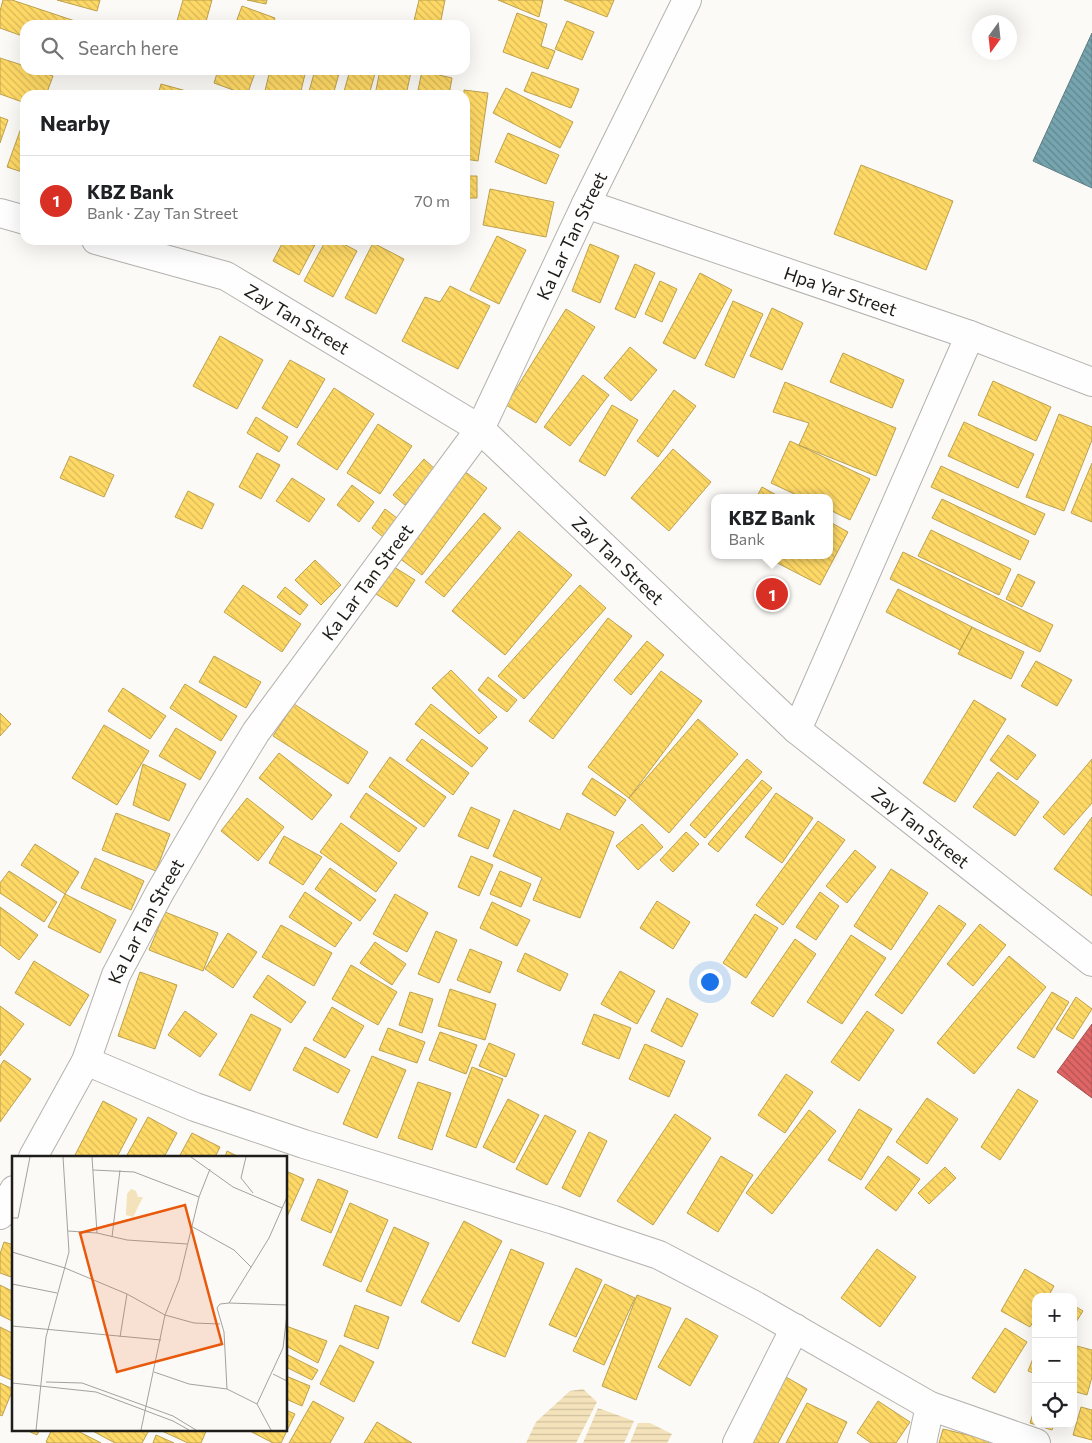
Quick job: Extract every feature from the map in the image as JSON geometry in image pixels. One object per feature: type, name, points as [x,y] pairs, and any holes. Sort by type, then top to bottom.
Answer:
[{"type":"street","name":"Ka Lar Tan Street","points":[[33,1156],[86,1061],[116,975],[160,892],[251,740],[480,429],[586,204],[687,0]]},
{"type":"street","name":"Hpa Yar Street","points":[[586,204],[970,335],[1092,382]]},
{"type":"street","points":[[0,213],[20,219]]},
{"type":"street","name":"Zay Tan Street","points":[[114,245],[226,276],[480,429],[797,730],[1092,962]]},
{"type":"street","points":[[797,730],[970,335]]},
{"type":"street","points":[[86,1061],[195,1107],[304,1144],[554,1220],[659,1255],[795,1328],[930,1406],[1036,1443]]},
{"type":"street","points":[[0,1215],[12,1194]]},
{"type":"street","points":[[737,1443],[795,1328]]},
{"type":"street","points":[[922,1443],[930,1406]]},
{"type":"shaded area","points":[[583,1389],[597,1402],[576,1443],[526,1443],[536,1422],[570,1391]]},
{"type":"shaded area","points":[[598,1408],[634,1421],[624,1443],[583,1443]]},
{"type":"shaded area","points":[[638,1423],[650,1423],[672,1434],[667,1443],[630,1443]]},
{"type":"building: Homes","points":[[3,0],[12,0],[72,20],[20,20],[20,35],[0,28],[0,11]]},
{"type":"building: Homes","points":[[57,0],[100,0],[97,11]]},
{"type":"building: Homes","points":[[183,0],[212,0],[206,20],[177,20]]},
{"type":"building: Homes","points":[[247,0],[267,0],[266,4]]},
{"type":"building: Homes","points":[[419,0],[445,0],[441,20],[414,20]]},
{"type":"building: Homes","points":[[498,0],[543,0],[539,17]]},
{"type":"building: Homes","points":[[564,0],[614,0],[607,17]]},
{"type":"building: Homes","points":[[242,6],[275,18],[274,20],[237,20]]},
{"type":"building: Homes","points":[[517,13],[547,24],[541,46],[555,51],[548,69],[503,52]]},
{"type":"building: Homes","points":[[567,21],[594,32],[582,60],[555,49]]},
{"type":"building: Homes","points":[[0,58],[20,64],[20,75],[53,76],[48,90],[20,90],[20,101],[0,94]]},
{"type":"building: Homes","points":[[532,72],[579,89],[571,108],[524,91]]},
{"type":"building: Homes","points":[[216,75],[254,75],[249,90],[233,90],[214,83]]},
{"type":"building: Homes","points":[[269,75],[305,75],[301,90],[265,90]]},
{"type":"building: Homes","points":[[314,75],[339,75],[334,90],[309,90]]},
{"type":"building: Homes","points":[[349,75],[375,75],[370,90],[344,90]]},
{"type":"building: Homes","points":[[379,75],[410,75],[407,90],[376,90]]},
{"type":"building: Homes","points":[[421,75],[439,75],[452,78],[450,90],[418,90]]},
{"type":"building: Homes","points":[[161,84],[183,90],[159,90]]},
{"type":"building: Homes","points":[[506,88],[573,122],[560,148],[493,113]]},
{"type":"building: Homes","points":[[470,91],[488,93],[478,161],[470,160]]},
{"type":"building: Homes","points":[[0,117],[8,120],[0,143]]},
{"type":"building: Homes","points":[[20,131],[20,171],[7,167]]},
{"type":"building: Homes","points":[[508,133],[559,155],[546,184],[495,162]]},
{"type":"building: Homes","points":[[861,165],[953,201],[926,270],[834,234]]},
{"type":"building: Homes","points":[[470,176],[477,176],[477,198],[470,198]]},
{"type":"building: Homes","points":[[490,189],[554,202],[546,237],[483,225]]},
{"type":"building: Homes","points":[[497,236],[526,250],[499,304],[470,290]]},
{"type":"building: Homes","points":[[590,244],[619,256],[600,303],[572,291]]},
{"type":"building: Homes","points":[[281,245],[315,245],[299,275],[273,261]]},
{"type":"building: Homes","points":[[323,245],[346,245],[357,251],[333,297],[304,281]]},
{"type":"building: Homes","points":[[372,245],[377,245],[404,259],[376,314],[345,298]]},
{"type":"building: Homes","points":[[635,264],[655,273],[635,318],[615,309]]},
{"type":"building: Homes","points":[[700,273],[732,290],[695,359],[663,343]]},
{"type":"building: Homes","points":[[660,281],[677,289],[662,322],[645,314]]},
{"type":"building: Homes","points":[[450,286],[490,306],[458,369],[402,341],[425,297],[440,302]]},
{"type":"building: Homes","points":[[733,301],[763,314],[734,378],[705,365]]},
{"type":"building: Homes","points":[[772,308],[803,323],[782,370],[750,356]]},
{"type":"building: Homes","points":[[566,309],[595,327],[536,423],[506,405]]},
{"type":"building: Homes","points":[[220,336],[263,360],[237,409],[193,386]]},
{"type":"building: Homes","points":[[630,347],[657,370],[631,401],[604,378]]},
{"type":"building: Homes","points":[[843,353],[904,380],[892,408],[830,382]]},
{"type":"building: Homes","points":[[290,360],[325,379],[297,428],[262,408]]},
{"type":"building: Homes","points":[[583,375],[609,395],[570,446],[544,427]]},
{"type":"building: Homes","points":[[993,381],[1051,407],[1036,441],[978,415]]},
{"type":"building: Homes","points":[[785,382],[896,428],[876,476],[799,445],[809,423],[773,412]]},
{"type":"building: Homes","points":[[334,388],[374,414],[337,470],[297,444]]},
{"type":"building: Homes","points":[[674,390],[696,406],[658,457],[637,441]]},
{"type":"building: Homes","points":[[612,405],[638,420],[605,476],[579,461]]},
{"type":"building: Homes","points":[[1059,414],[1092,427],[1092,440],[1064,511],[1026,497]]},
{"type":"building: Homes","points":[[256,417],[288,437],[279,452],[247,433]]},
{"type":"building: Homes","points":[[964,422],[1034,454],[1018,488],[948,456]]},
{"type":"building: Homes","points":[[378,424],[412,446],[380,494],[347,473]]},
{"type":"building: Homes","points":[[790,441],[870,479],[850,520],[833,512],[833,494],[794,494],[771,483]]},
{"type":"building: Homes","points":[[673,449],[711,482],[669,531],[631,498]]},
{"type":"building: Homes","points":[[257,453],[280,465],[261,499],[239,487]]},
{"type":"building: Homes","points":[[70,456],[114,475],[104,497],[60,478]]},
{"type":"building: Homes","points":[[424,459],[436,470],[405,505],[393,495]]},
{"type":"building: Homes","points":[[1092,463],[1092,522],[1071,513]]},
{"type":"building: Homes","points":[[941,466],[1045,514],[1035,535],[931,487]]},
{"type":"building: Homes","points":[[460,468],[487,488],[422,575],[395,555]]},
{"type":"building: Homes","points":[[292,478],[325,499],[309,522],[276,501]]},
{"type":"building: Homes","points":[[352,485],[374,502],[359,522],[337,505]]},
{"type":"building: Homes","points":[[762,487],[775,494],[758,494]]},
{"type":"building: Homes","points":[[188,491],[214,504],[202,529],[175,517]]},
{"type":"building: Homes","points":[[942,499],[1029,541],[1020,560],[932,518]]},
{"type":"building: Homes","points":[[385,509],[397,518],[383,537],[372,528]]},
{"type":"building: Homes","points":[[484,513],[501,528],[444,597],[425,582]]},
{"type":"building: Homes","points":[[833,524],[848,532],[820,585],[770,559],[833,559]]},
{"type":"building: Homes","points":[[931,530],[1011,569],[999,595],[918,556]]},
{"type":"building: Homes","points":[[519,531],[572,575],[505,655],[452,611]]},
{"type":"building: Homes","points":[[903,552],[1053,625],[1040,652],[890,579]]},
{"type":"building: Homes","points":[[315,560],[341,585],[321,605],[295,580]]},
{"type":"building: Homes","points":[[394,567],[415,580],[397,607],[376,594]]},
{"type":"building: Homes","points":[[1018,574],[1035,582],[1022,607],[1006,599]]},
{"type":"building: Homes","points":[[243,585],[301,624],[282,652],[224,612]]},
{"type":"building: Homes","points":[[580,585],[606,608],[524,699],[498,676]]},
{"type":"building: Homes","points":[[285,587],[308,605],[300,615],[277,597]]},
{"type":"building: Homes","points":[[898,589],[972,627],[960,650],[886,612]]},
{"type":"building: Homes","points":[[608,618],[632,636],[553,739],[529,721]]},
{"type":"building: Homes","points":[[972,627],[1024,652],[1011,679],[958,654]]},
{"type":"building: Homes","points":[[647,641],[664,655],[631,695],[614,680]]},
{"type":"building: Homes","points":[[214,656],[261,682],[246,708],[199,682]]},
{"type":"building: Homes","points":[[1036,661],[1072,680],[1057,706],[1021,686]]},
{"type":"building: Homes","points":[[451,670],[497,717],[479,734],[432,688]]},
{"type":"building: Homes","points":[[661,671],[702,701],[629,798],[588,767]]},
{"type":"building: Homes","points":[[488,677],[517,700],[507,712],[478,690]]},
{"type":"building: Homes","points":[[185,684],[237,716],[221,741],[170,708]]},
{"type":"building: Homes","points":[[123,688],[166,716],[150,739],[108,711]]},
{"type":"building: Homes","points":[[974,700],[1006,719],[955,802],[923,783]]},
{"type":"building: Homes","points":[[294,704],[368,752],[348,784],[273,736]]},
{"type":"building: Homes","points":[[431,704],[488,748],[472,767],[415,724]]},
{"type":"building: Homes","points":[[0,713],[11,724],[0,736]]},
{"type":"building: Homes","points":[[698,719],[738,754],[669,833],[629,798]]},
{"type":"building: Homes","points":[[104,725],[149,751],[117,805],[72,778]]},
{"type":"building: Homes","points":[[176,728],[216,752],[200,780],[159,756]]},
{"type":"building: Homes","points":[[1008,735],[1036,755],[1017,780],[990,760]]},
{"type":"building: Homes","points":[[422,739],[469,773],[453,795],[406,760]]},
{"type":"building: Homes","points":[[279,753],[332,795],[312,820],[259,778]]},
{"type":"building: Homes","points":[[390,757],[446,797],[424,827],[369,787]]},
{"type":"building: Homes","points":[[747,759],[762,772],[705,838],[690,825]]},
{"type":"building: Homes","points":[[1092,759],[1092,803],[1064,835],[1043,817]]},
{"type":"building: Homes","points":[[143,764],[186,784],[169,821],[133,805]]},
{"type":"building: Homes","points":[[998,772],[1039,802],[1015,836],[973,807]]},
{"type":"building: Homes","points":[[592,778],[626,800],[615,816],[582,794]]},
{"type":"building: Homes","points":[[762,780],[772,788],[718,852],[708,844]]},
{"type":"building: Homes","points":[[366,793],[417,828],[399,852],[350,817]]},
{"type":"building: Homes","points":[[776,793],[813,818],[782,863],[745,837]]},
{"type":"building: Homes","points":[[247,798],[284,827],[258,861],[221,831]]},
{"type":"building: Homes","points":[[471,807],[500,820],[488,849],[458,836]]},
{"type":"building: Homes","points":[[514,810],[560,830],[567,813],[614,832],[580,918],[533,900],[542,878],[493,856]]},
{"type":"building: Homes","points":[[116,813],[170,834],[156,871],[102,850]]},
{"type":"building: Homes","points":[[1092,817],[1092,896],[1054,869]]},
{"type":"building: Homes","points":[[818,821],[845,840],[783,925],[756,905]]},
{"type":"building: Homes","points":[[341,823],[397,863],[376,892],[320,852]]},
{"type":"building: Homes","points":[[642,824],[663,847],[638,870],[616,846]]},
{"type":"building: Homes","points":[[686,832],[699,844],[673,872],[660,860]]},
{"type":"building: Homes","points":[[284,836],[322,857],[303,885],[269,863]]},
{"type":"building: Homes","points":[[35,844],[79,872],[65,894],[21,865]]},
{"type":"building: Homes","points":[[855,850],[876,867],[847,903],[826,886]]},
{"type":"building: Homes","points":[[471,856],[493,865],[479,896],[458,887]]},
{"type":"building: Homes","points":[[95,858],[144,881],[131,910],[81,888]]},
{"type":"building: Homes","points":[[330,868],[376,900],[360,921],[315,889]]},
{"type":"building: Homes","points":[[891,869],[928,893],[891,950],[854,926]]},
{"type":"building: Homes","points":[[9,871],[57,902],[44,922],[0,893],[0,883]]},
{"type":"building: Homes","points":[[500,871],[531,884],[521,907],[490,894]]},
{"type":"building: Homes","points":[[305,892],[352,923],[335,947],[289,917]]},
{"type":"building: Homes","points":[[820,892],[839,906],[816,940],[796,927]]},
{"type":"building: Homes","points":[[65,894],[116,920],[100,953],[48,927]]},
{"type":"building: Homes","points":[[395,894],[428,913],[407,952],[373,934]]},
{"type":"building: Homes","points":[[657,901],[690,922],[673,949],[640,928]]},
{"type":"building: Homes","points":[[492,902],[530,920],[517,946],[480,928]]},
{"type":"building: Homes","points":[[939,905],[966,924],[902,1014],[875,995]]},
{"type":"building: Homes","points":[[0,907],[38,935],[19,960],[0,945]]},
{"type":"building: Homes","points":[[165,912],[218,933],[203,971],[149,950]]},
{"type":"building: Homes","points":[[755,914],[778,928],[746,978],[723,963]]},
{"type":"building: Homes","points":[[980,924],[1006,945],[973,986],[947,964]]},
{"type":"building: Homes","points":[[281,925],[332,953],[314,986],[262,957]]},
{"type":"building: Homes","points":[[436,931],[457,940],[439,983],[418,974]]},
{"type":"building: Homes","points":[[228,933],[257,952],[233,988],[205,969]]},
{"type":"building: Homes","points":[[851,935],[886,958],[842,1024],[807,1002]]},
{"type":"building: Homes","points":[[795,939],[816,954],[773,1017],[751,1003]]},
{"type":"building: Homes","points":[[375,942],[406,964],[392,985],[360,963]]},
{"type":"building: Homes","points":[[470,949],[502,962],[490,993],[457,980]]},
{"type":"building: Homes","points":[[525,953],[568,974],[560,991],[517,971]]},
{"type":"building: Homes","points":[[1009,956],[1046,987],[974,1074],[937,1043]]},
{"type":"building: Homes","points":[[34,961],[89,995],[70,1026],[15,993]]},
{"type":"building: Homes","points":[[351,965],[397,992],[378,1025],[332,999]]},
{"type":"building: Homes","points":[[620,971],[655,991],[637,1024],[601,1004]]},
{"type":"building: Homes","points":[[140,972],[177,985],[155,1049],[118,1036]]},
{"type":"building: Homes","points":[[268,975],[306,1002],[291,1023],[253,997]]},
{"type":"building: Homes","points":[[450,989],[496,1004],[485,1040],[438,1026]]},
{"type":"building: Homes","points":[[410,992],[433,999],[422,1033],[399,1025]]},
{"type":"building: Homes","points":[[1052,992],[1069,1002],[1034,1058],[1017,1048]]},
{"type":"building: Homes","points":[[1076,997],[1092,1009],[1073,1039],[1056,1029]]},
{"type":"building: Homes","points":[[667,998],[698,1014],[682,1047],[651,1031]]},
{"type":"building: Homes","points":[[0,1006],[24,1024],[0,1056]]},
{"type":"building: Homes","points":[[332,1007],[364,1026],[345,1058],[313,1040]]},
{"type":"building: Homes","points":[[185,1011],[217,1034],[200,1057],[168,1035]]},
{"type":"building: Homes","points":[[867,1011],[894,1030],[859,1081],[831,1062]]},
{"type":"building: Homes","points":[[251,1014],[281,1029],[250,1091],[219,1075]]},
{"type":"building: Homes","points":[[594,1014],[631,1028],[619,1059],[582,1044]]},
{"type":"building: Homes","points":[[388,1028],[425,1042],[417,1063],[379,1050]]},
{"type":"building: Homes","points":[[440,1032],[477,1045],[466,1074],[429,1060]]},
{"type":"building: Homes","points":[[489,1043],[515,1054],[506,1077],[479,1066]]},
{"type":"building: Homes","points":[[645,1044],[685,1061],[669,1097],[629,1079]]},
{"type":"building: Homes","points":[[305,1047],[350,1070],[338,1093],[293,1070]]},
{"type":"building: Homes","points":[[372,1056],[406,1070],[377,1138],[343,1124]]},
{"type":"building: Homes","points":[[4,1060],[31,1079],[0,1122],[0,1066]]},
{"type":"building: Homes","points":[[472,1067],[503,1079],[476,1148],[446,1136]]},
{"type":"building: Homes","points":[[786,1074],[813,1092],[785,1133],[758,1115]]},
{"type":"building: Homes","points":[[418,1082],[451,1093],[432,1150],[398,1138]]},
{"type":"building: Homes","points":[[1018,1089],[1038,1101],[1000,1160],[981,1147]]},
{"type":"building: Homes","points":[[927,1098],[958,1119],[927,1164],[896,1142]]},
{"type":"building: Homes","points":[[508,1099],[539,1115],[514,1163],[483,1147]]},
{"type":"building: Homes","points":[[103,1101],[137,1119],[118,1156],[75,1156]]},
{"type":"building: Homes","points":[[859,1109],[892,1129],[861,1180],[828,1160]]},
{"type":"building: Homes","points":[[809,1110],[836,1131],[772,1214],[746,1193]]},
{"type":"building: Homes","points":[[675,1114],[711,1138],[653,1225],[617,1201]]},
{"type":"building: Homes","points":[[545,1115],[576,1131],[547,1185],[516,1169]]},
{"type":"building: Homes","points":[[148,1117],[177,1133],[165,1156],[127,1156]]},
{"type":"building: Homes","points":[[589,1132],[607,1141],[580,1197],[562,1188]]},
{"type":"building: Homes","points":[[192,1133],[220,1147],[216,1156],[180,1156]]},
{"type":"building: Homes","points":[[227,1151],[237,1156],[225,1156]]},
{"type":"building: Homes","points":[[721,1156],[753,1175],[718,1232],[687,1213]]},
{"type":"building: Homes","points":[[888,1156],[920,1179],[896,1211],[865,1188]]},
{"type":"building: Homes","points":[[945,1167],[956,1178],[929,1204],[918,1193]]},
{"type":"building: Homes","points":[[288,1172],[304,1179],[288,1215]]},
{"type":"building: Homes","points":[[318,1179],[348,1191],[331,1233],[301,1220]]},
{"type":"building: Homes","points":[[350,1203],[388,1220],[361,1282],[323,1265]]},
{"type":"building: Homes","points":[[464,1221],[502,1241],[459,1322],[421,1302]]},
{"type":"building: Homes","points":[[394,1227],[429,1243],[401,1306],[366,1291]]},
{"type":"building: Homes","points":[[4,1242],[12,1244],[12,1277],[0,1273],[0,1254]]},
{"type":"building: Homes","points":[[511,1249],[544,1263],[505,1357],[472,1343]]},
{"type":"building: Homes","points":[[877,1249],[916,1277],[880,1327],[841,1298]]},
{"type":"building: Homes","points":[[576,1268],[602,1280],[576,1337],[549,1325]]},
{"type":"building: Homes","points":[[1025,1269],[1054,1286],[1050,1293],[1032,1293],[1032,1324],[1030,1327],[1001,1311]]},
{"type":"building: Homes","points":[[605,1284],[635,1298],[604,1365],[573,1351]]},
{"type":"building: Homes","points":[[0,1285],[12,1291],[12,1321],[0,1315]]},
{"type":"building: Homes","points":[[637,1295],[671,1308],[636,1400],[602,1386]]},
{"type":"building: Homes","points":[[355,1305],[389,1317],[378,1349],[344,1336]]},
{"type":"building: Homes","points":[[1077,1307],[1083,1311],[1077,1321]]},
{"type":"building: Homes","points":[[686,1318],[718,1336],[690,1386],[658,1367]]},
{"type":"building: Homes","points":[[0,1327],[12,1333],[12,1380],[0,1375]]},
{"type":"building: Homes","points":[[288,1327],[327,1341],[318,1363],[288,1347]]},
{"type":"building: Homes","points":[[1005,1328],[1027,1342],[995,1393],[972,1378]]},
{"type":"building: Homes","points":[[340,1345],[374,1362],[354,1402],[320,1384]]},
{"type":"building: Homes","points":[[1077,1346],[1092,1350],[1092,1377],[1087,1395],[1077,1392]]},
{"type":"building: Homes","points":[[288,1355],[318,1370],[312,1380],[288,1368]]},
{"type":"building: Homes","points":[[1032,1361],[1032,1372],[1028,1371]]},
{"type":"building: Homes","points":[[779,1373],[807,1389],[778,1443],[750,1443]]},
{"type":"building: Homes","points":[[288,1377],[310,1386],[302,1406],[288,1400]]},
{"type":"building: Homes","points":[[0,1383],[12,1389],[12,1391],[2,1416],[0,1415]]},
{"type":"building: Homes","points":[[313,1401],[344,1418],[330,1443],[289,1443]]},
{"type":"building: Homes","points":[[878,1401],[910,1422],[896,1443],[871,1443],[857,1433]]},
{"type":"building: Homes","points":[[807,1403],[847,1422],[837,1443],[786,1443]]},
{"type":"building: Homes","points":[[1081,1407],[1092,1410],[1092,1440],[1073,1435],[1075,1428],[1077,1428]]},
{"type":"building: Homes","points":[[288,1411],[295,1414],[288,1428]]},
{"type":"building: Homes","points":[[377,1422],[412,1443],[364,1443]]},
{"type":"building: Homes","points":[[943,1429],[989,1440],[989,1443],[939,1443]]},
{"type":"building: Homes","points":[[26,1430],[40,1430],[37,1435]]},
{"type":"building: Homes","points":[[52,1430],[76,1430],[101,1443],[49,1443],[46,1442]]},
{"type":"building: Homes","points":[[91,1430],[144,1430],[148,1432],[142,1443],[115,1443]]},
{"type":"building: Homes","points":[[207,1430],[201,1443],[188,1443],[162,1431]]},
{"type":"building: Homes","points":[[248,1430],[287,1430],[281,1443],[273,1443]]},
{"type":"building: Homes","points":[[156,1435],[174,1443],[153,1443]]},
{"type":"building: Shops","points":[[1092,1024],[1092,1098],[1057,1072]]},
{"type":"building: Public","points":[[1092,33],[1092,188],[1033,161]]},
{"type":"place","name":"KBZ Bank","points":[[772,594]]}]
